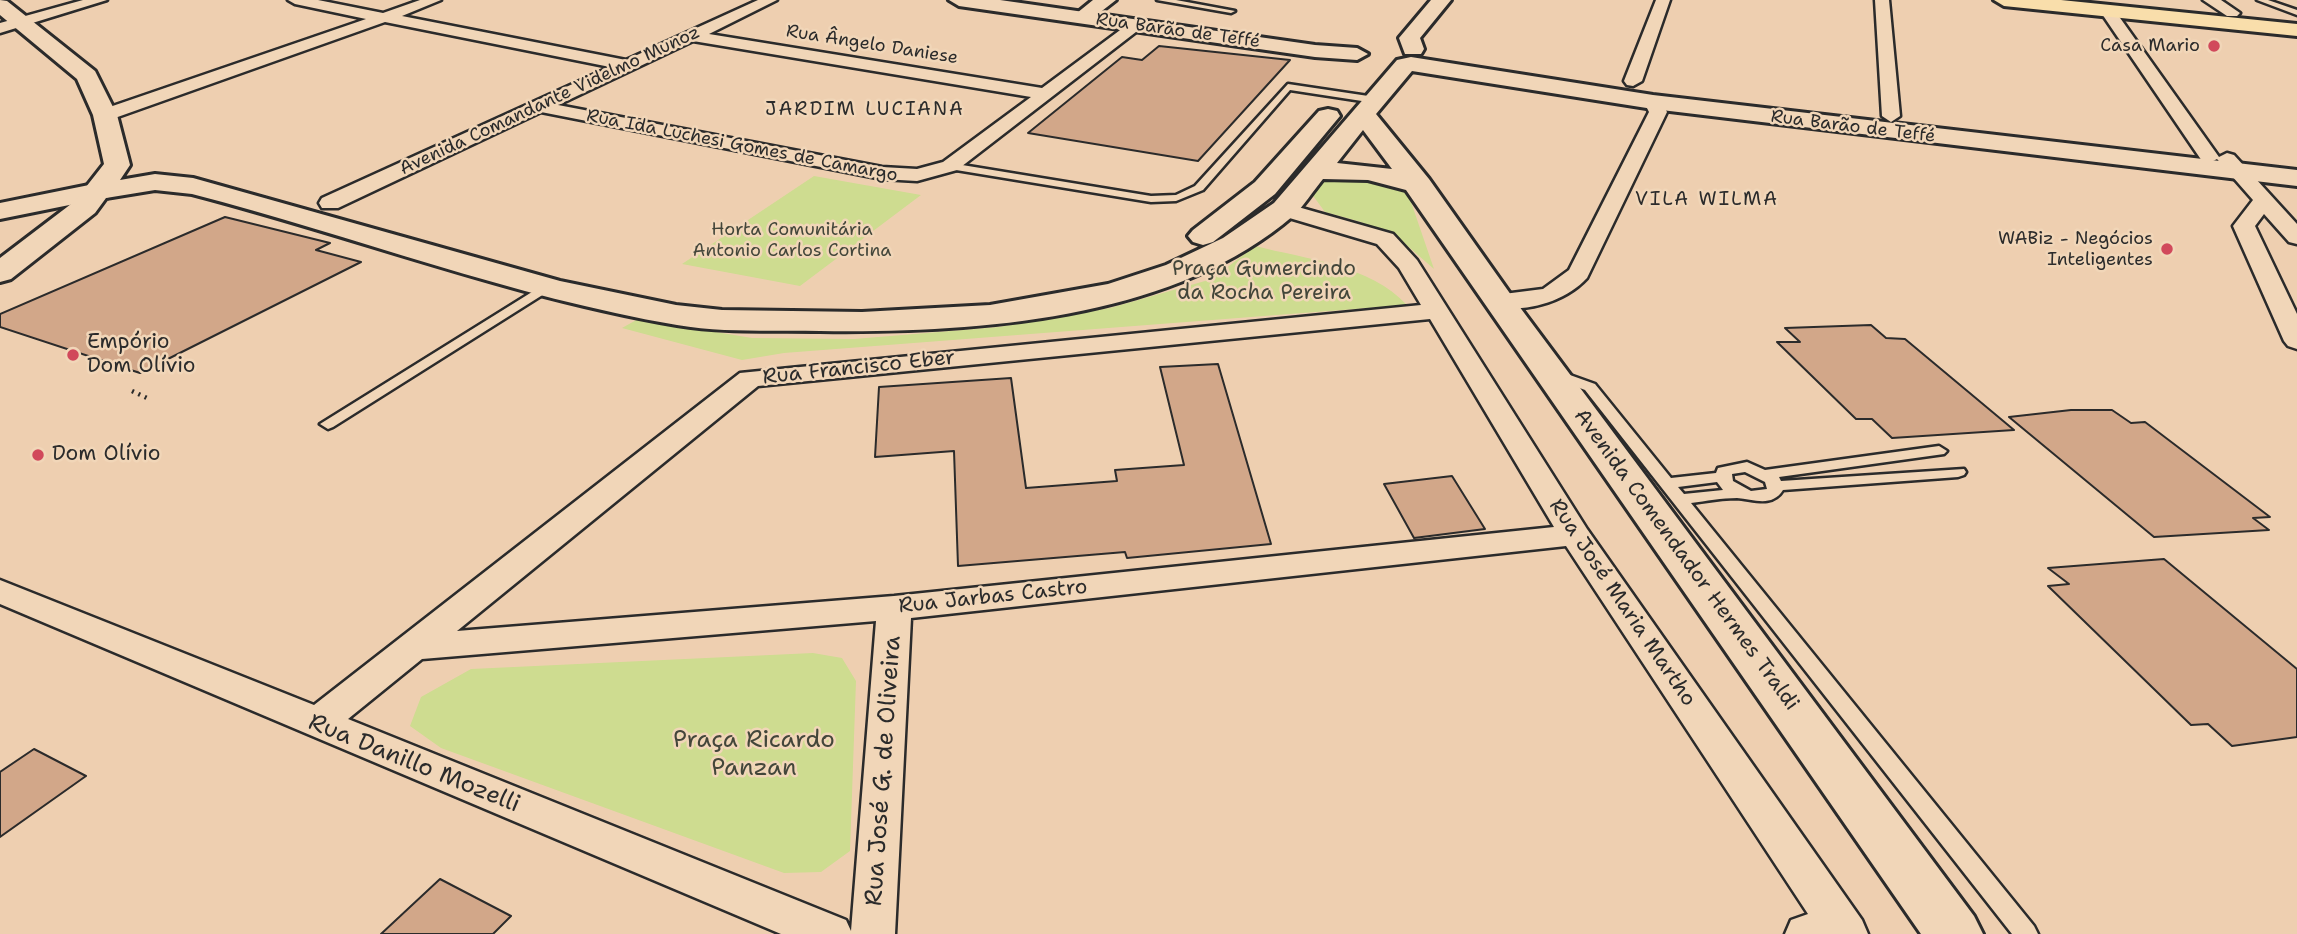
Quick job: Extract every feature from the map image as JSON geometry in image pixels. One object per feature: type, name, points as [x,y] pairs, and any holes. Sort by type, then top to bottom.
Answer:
[{"type":"main road","name":"Rua Barão de Teffé","points":[[959,0],[1094,9],[1137,25],[1633,81],[2226,163],[2297,178]]},
{"type":"main road","name":"Rua Barão de Teffé","points":[[1034,0],[1390,55],[1653,102],[2078,154],[2297,167]]},
{"type":"main road","points":[[0,211],[155,182],[193,186],[548,286],[679,316],[848,322],[950,320],[1048,308],[1157,277],[1222,250],[1273,217],[1315,172],[1362,103],[1390,55],[1409,38],[1441,0]]},
{"type":"main road","points":[[2004,0],[2297,19]]},
{"type":"main road","points":[[0,5],[18,28],[87,76],[105,115],[117,165],[85,207],[0,273]]},
{"type":"main road","points":[[2110,6],[2297,30]]},
{"type":"main road","points":[[1633,81],[1634,88],[1653,102]]},
{"type":"main road","points":[[117,165],[172,163],[220,172],[603,277],[704,299],[775,304],[948,302],[1035,290],[1131,264],[1198,239],[1265,188],[1362,103]]},
{"type":"main road","name":"Avenida Comendador Hermes Traldi","points":[[1362,103],[1497,302],[1552,373],[1954,934]]},
{"type":"main road","points":[[1891,116],[1894,123],[1912,134]]},
{"type":"main road","points":[[2078,154],[2226,163]]},
{"type":"main road","points":[[1315,172],[1345,168],[1380,173],[1419,185]]},
{"type":"main road","points":[[285,210],[330,203]]},
{"type":"street","points":[[0,41],[18,28],[100,0]]},
{"type":"street","points":[[295,0],[625,65]]},
{"type":"street","points":[[105,115],[434,0]]},
{"type":"street","name":"Avenida Comandante Videlmo Munoz","points":[[330,203],[770,0]]},
{"type":"street","points":[[1633,81],[1662,0]]},
{"type":"street","points":[[1882,0],[1891,116]]},
{"type":"street","points":[[2210,0],[2232,13]]},
{"type":"street","points":[[2110,6],[2226,163],[2297,237]]},
{"type":"street","points":[[950,166],[1137,25]]},
{"type":"street","name":"Rua Ângelo Daniese","points":[[690,36],[1048,94]]},
{"type":"street","points":[[1497,302],[1545,297],[1566,289],[1579,273],[1658,112],[1653,102]]},
{"type":"street","name":"Rua Ida Luchesi Gomes de Camargo","points":[[536,106],[907,177],[931,174],[950,166]]},
{"type":"street","points":[[2264,200],[2244,226],[2297,341]]},
{"type":"street","name":"Rua José Maria Martho","points":[[1273,217],[1409,265],[1575,535],[1831,932]]},
{"type":"street","name":"Rua Francisco Eber","points":[[316,724],[750,379],[1435,311]]},
{"type":"street","name":"Rua Jarbas Castro","points":[[411,647],[894,608],[1575,535]]},
{"type":"street","name":"Rua Danillo Mozelli","points":[[0,590],[316,724],[830,934]]},
{"type":"street","name":"Rua José G. de Oliveira","points":[[873,934],[894,608]]},
{"type":"lane","points":[[1161,0],[1231,11]]},
{"type":"lane","points":[[2261,0],[2297,13]]},
{"type":"lane","points":[[950,166],[1152,200],[1171,200],[1186,197],[1199,188],[1288,87],[1362,103]]},
{"type":"lane","points":[[328,424],[548,286]]},
{"type":"lane","points":[[1552,373],[1590,387],[2026,934]]},
{"type":"lane","points":[[1772,480],[1939,451]]},
{"type":"lane","points":[[1772,480],[1770,495],[1751,496],[1731,489],[1723,477],[1724,471],[1738,466],[1772,480],[1958,472]]},
{"type":"lane","points":[[1666,482],[1723,477]]},
{"type":"lane","points":[[1680,499],[1741,493]]},
{"type":"path","points":[[132,391],[147,398]]},
{"type":"green space","name":"Horta Comunitária Antonio Carlos Cortina","points":[[814,176],[921,195],[800,286],[682,264]]},
{"type":"green space","points":[[1325,178],[1396,180],[1410,199],[1434,269],[1403,242],[1361,222],[1325,212],[1311,193]]},
{"type":"green space","name":"Praça Gumercindo da Rocha Pereira","points":[[1255,246],[1356,272],[1392,292],[1407,305],[784,353],[742,360],[622,328],[638,319],[752,338],[854,339],[999,327],[1110,308],[1212,279]]},
{"type":"green space","name":"Praça Ricardo Panzan","points":[[813,653],[842,658],[856,681],[850,851],[821,872],[784,873],[441,748],[410,726],[421,697],[471,669]]},
{"type":"building","points":[[1159,46],[1290,60],[1198,161],[1028,133],[1122,57],[1142,60]]},
{"type":"building","points":[[225,217],[330,243],[316,250],[361,262],[140,373],[0,327],[0,314]]},
{"type":"building","points":[[1871,325],[1886,338],[1905,339],[2014,430],[1892,438],[1872,419],[1856,419],[1777,342],[1800,342],[1785,328]]},
{"type":"building","points":[[1218,364],[1271,544],[1127,558],[1125,552],[958,566],[954,451],[875,457],[879,387],[1011,378],[1026,488],[1117,481],[1115,470],[1184,465],[1160,367]]},
{"type":"building","points":[[2071,410],[2112,410],[2131,423],[2145,422],[2270,517],[2253,518],[2269,530],[2154,537],[2009,417]]},
{"type":"building","points":[[1452,476],[1485,529],[1414,538],[1384,484]]},
{"type":"building","points":[[2164,559],[2297,669],[2297,737],[2232,746],[2208,724],[2191,725],[2048,586],[2069,584],[2048,568]]},
{"type":"building","points":[[34,749],[86,776],[0,837],[0,772]]},
{"type":"building","points":[[440,879],[511,916],[493,934],[381,934]]},
{"type":"place","name":"Casa Mario","points":[[2214,46]]},
{"type":"place","name":"WABiz - Negócios Inteligentes","points":[[2167,249]]},
{"type":"place","name":"Empório Dom Olívio","points":[[73,355]]},
{"type":"place","name":"Dom Olívio","points":[[38,455]]},
{"type":"district","name":"JARDIM LUCIANA","points":[[865,110]]},
{"type":"district","name":"VILA WILMA","points":[[1707,200]]}]
